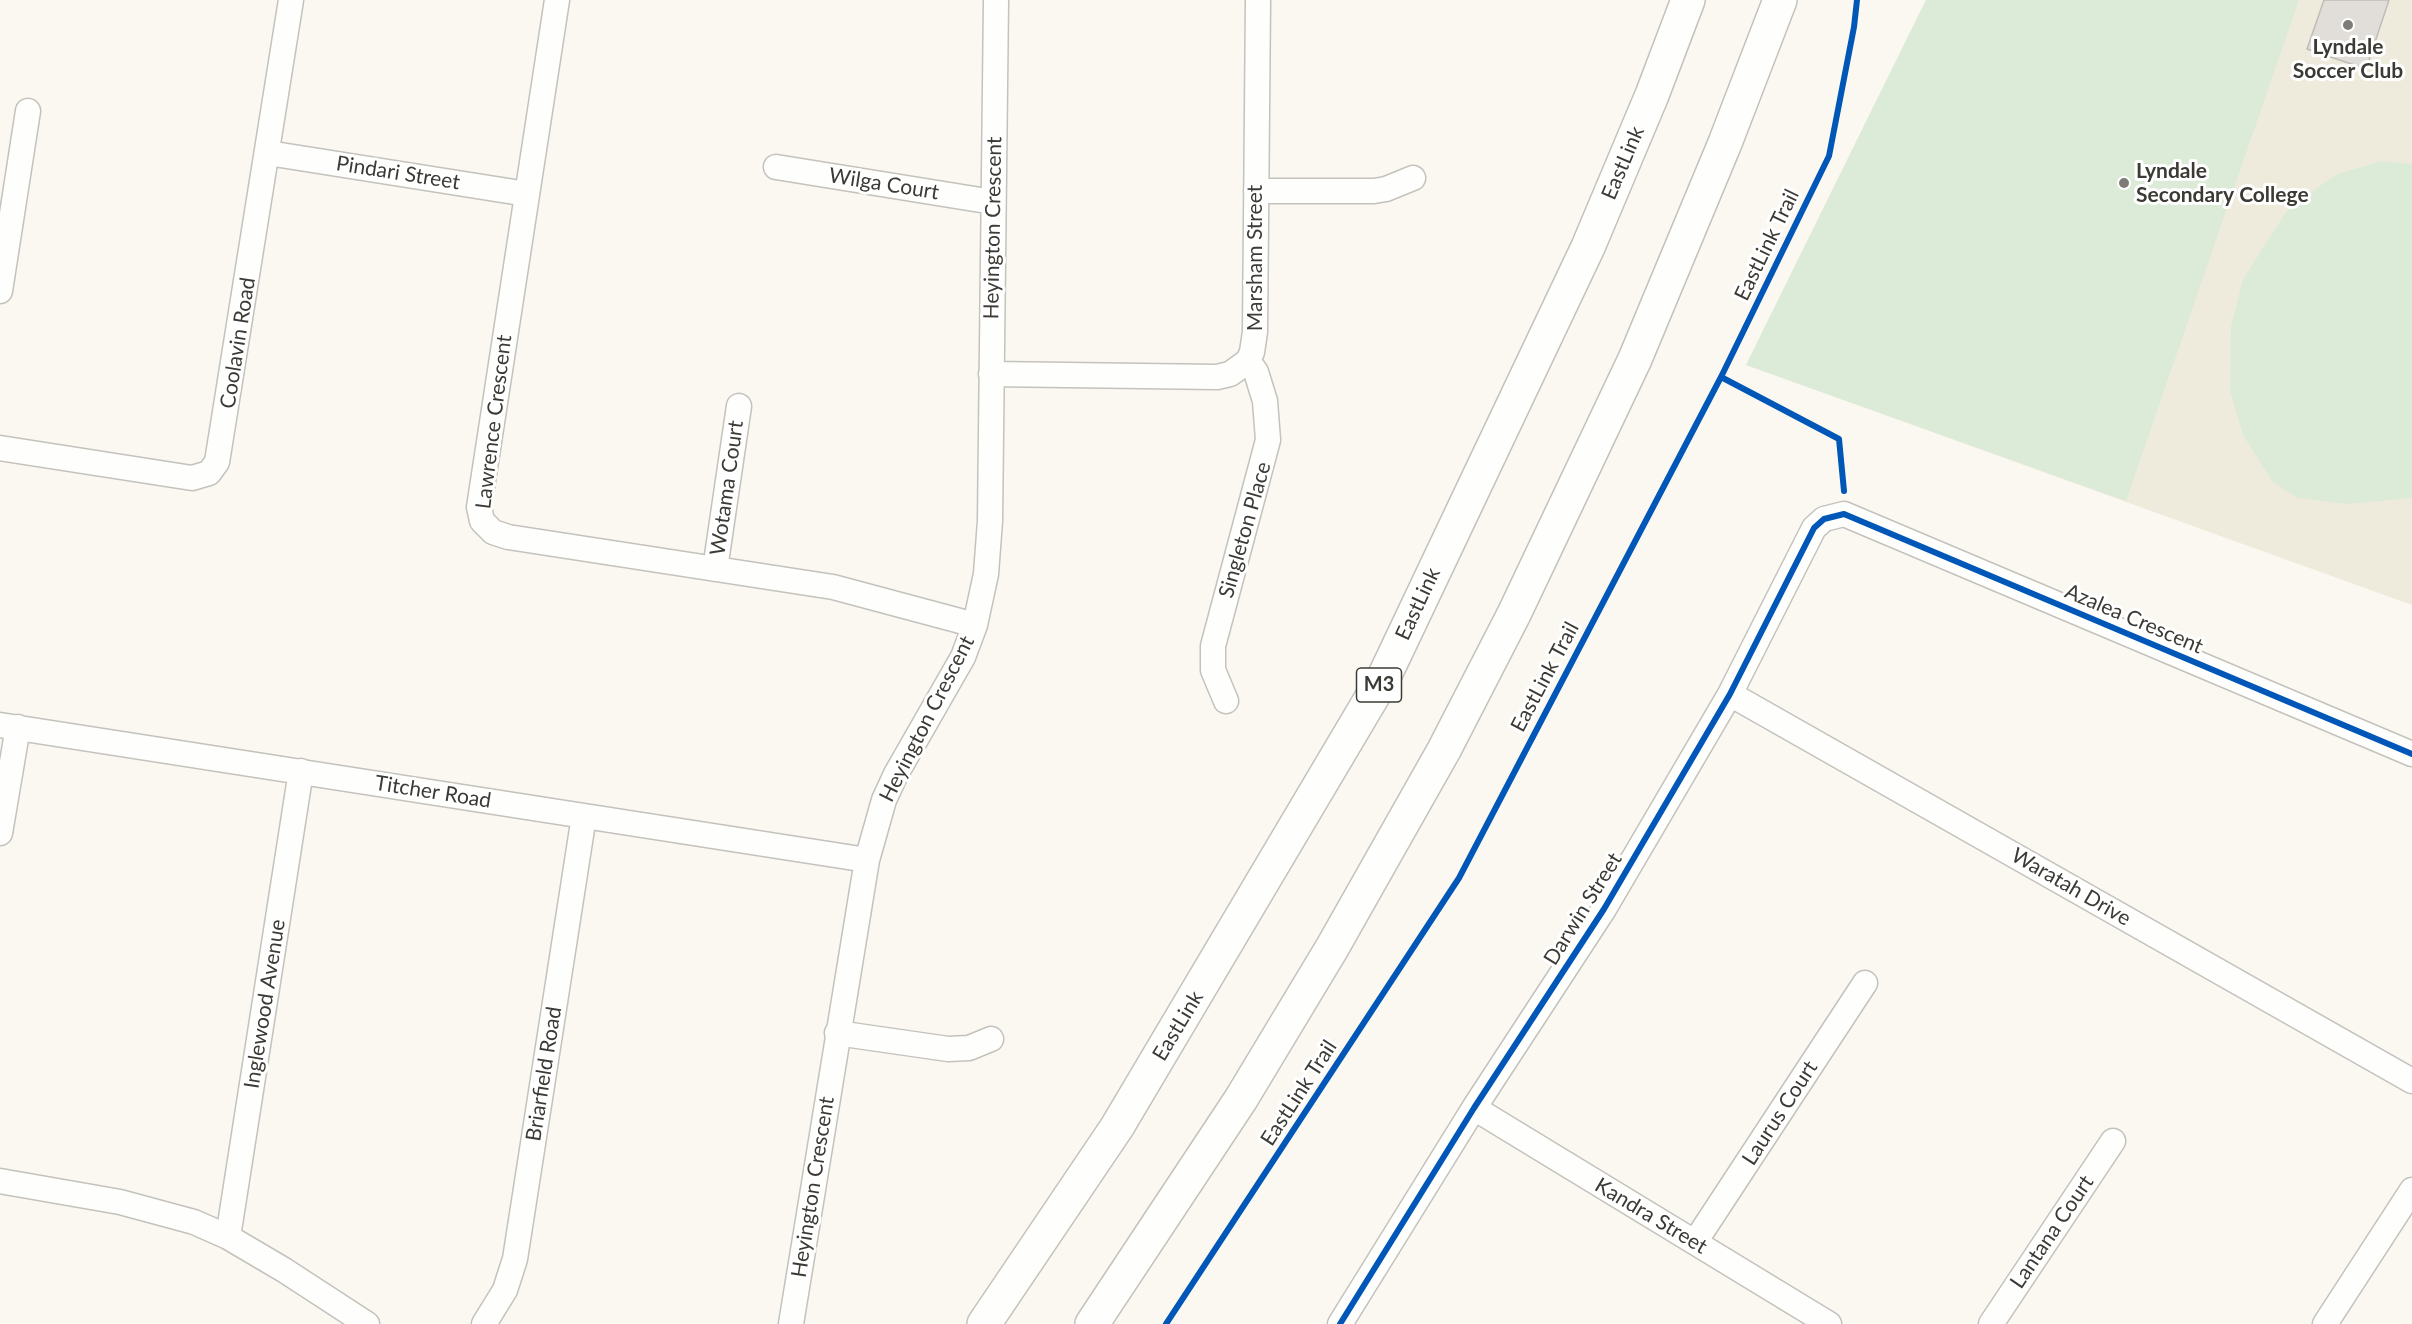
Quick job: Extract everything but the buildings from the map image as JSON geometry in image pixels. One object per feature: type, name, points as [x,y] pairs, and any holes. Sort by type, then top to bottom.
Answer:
[{"type":"highway","name":"EastLink","points":[[984,1324],[1117,1127],[1384,677],[1588,247],[1652,95],[1688,0]]},
{"type":"highway","points":[[1092,1324],[1247,1089],[1337,939],[1449,739],[1561,517],[1639,348],[1721,153],[1780,0]]},
{"type":"street","name":"Coolavin Road","points":[[0,448],[192,478],[204,475],[213,468],[221,451],[291,0]]},
{"type":"street","name":"Lawrence Crescent","points":[[557,0],[478,507],[482,521],[493,532],[508,537],[833,587],[975,625]]},
{"type":"street","name":"Heyington Crescent","points":[[791,1324],[867,860],[884,800],[896,774],[950,682],[975,625],[983,592],[989,544],[996,0]]},
{"type":"street","name":"Marsham Street","points":[[991,374],[1217,377],[1230,374],[1248,361],[1255,332],[1258,0]]},
{"type":"street","points":[[0,291],[28,111]]},
{"type":"street","name":"Pindari Street","points":[[268,153],[527,194]]},
{"type":"street","name":"Wilga Court","points":[[776,167],[993,202]]},
{"type":"street","points":[[1256,191],[1374,191],[1386,189],[1413,178]]},
{"type":"street","name":"Singleton Place","points":[[1226,700],[1213,670],[1213,646],[1268,440],[1265,401],[1256,372],[1248,361]]},
{"type":"street","name":"Wotama Court","points":[[715,569],[739,406]]},
{"type":"street","name":"Darwin Street","points":[[1341,1324],[1473,1108],[1604,909],[1730,694],[1814,528],[1824,519],[1844,514]]},
{"type":"street","name":"Azalea Crescent","points":[[1844,514],[2412,754]]},
{"type":"street","name":"Waratah Drive","points":[[1730,694],[2412,1081]]},
{"type":"street","points":[[0,833],[9,726]]},
{"type":"street","name":"Titcher Road","points":[[9,726],[867,860]]},
{"type":"street","name":"Inglewood Avenue","points":[[228,1237],[301,771]]},
{"type":"street","name":"Briarfield Road","points":[[484,1324],[505,1290],[515,1259],[584,816]]},
{"type":"street","name":"Laurus Court","points":[[1695,1242],[1864,983]]},
{"type":"street","points":[[837,1033],[948,1049],[969,1048],[991,1039]]},
{"type":"street","name":"Kandra Street","points":[[1473,1108],[1829,1324]]},
{"type":"street","name":"Lantana Court","points":[[1991,1324],[2113,1141]]},
{"type":"street","points":[[0,1181],[157,1211],[194,1222],[228,1237],[367,1324]]},
{"type":"street","points":[[2325,1324],[2412,1190]]},
{"type":"shaded area","name":"Lyndale Secondary College","points":[[1926,0],[2412,0],[2412,605],[1746,365]]},
{"type":"green space","name":"Lyndale Secondary College","points":[[1926,0],[2299,0],[2126,501],[1746,365]]},
{"type":"green space","points":[[2380,161],[2412,164],[2412,498],[2347,504],[2297,498],[2272,481],[2243,435],[2230,391],[2231,327],[2243,279],[2288,209],[2335,175]]},
{"type":"cycle path","name":"EastLink Trail","points":[[1166,1324],[1459,878],[1721,377],[1829,156],[1854,27],[1857,0]]},
{"type":"cycle path","points":[[1721,377],[1839,439],[1844,491]]},
{"type":"cycle path","points":[[1340,1324],[1474,1108],[1604,909],[1730,694],[1814,528],[1824,519],[1844,514],[2412,754]]},
{"type":"place","name":"Lyndale Soccer Club","points":[[2348,25]]},
{"type":"place","name":"Lyndale Secondary College","points":[[2124,183]]}]
